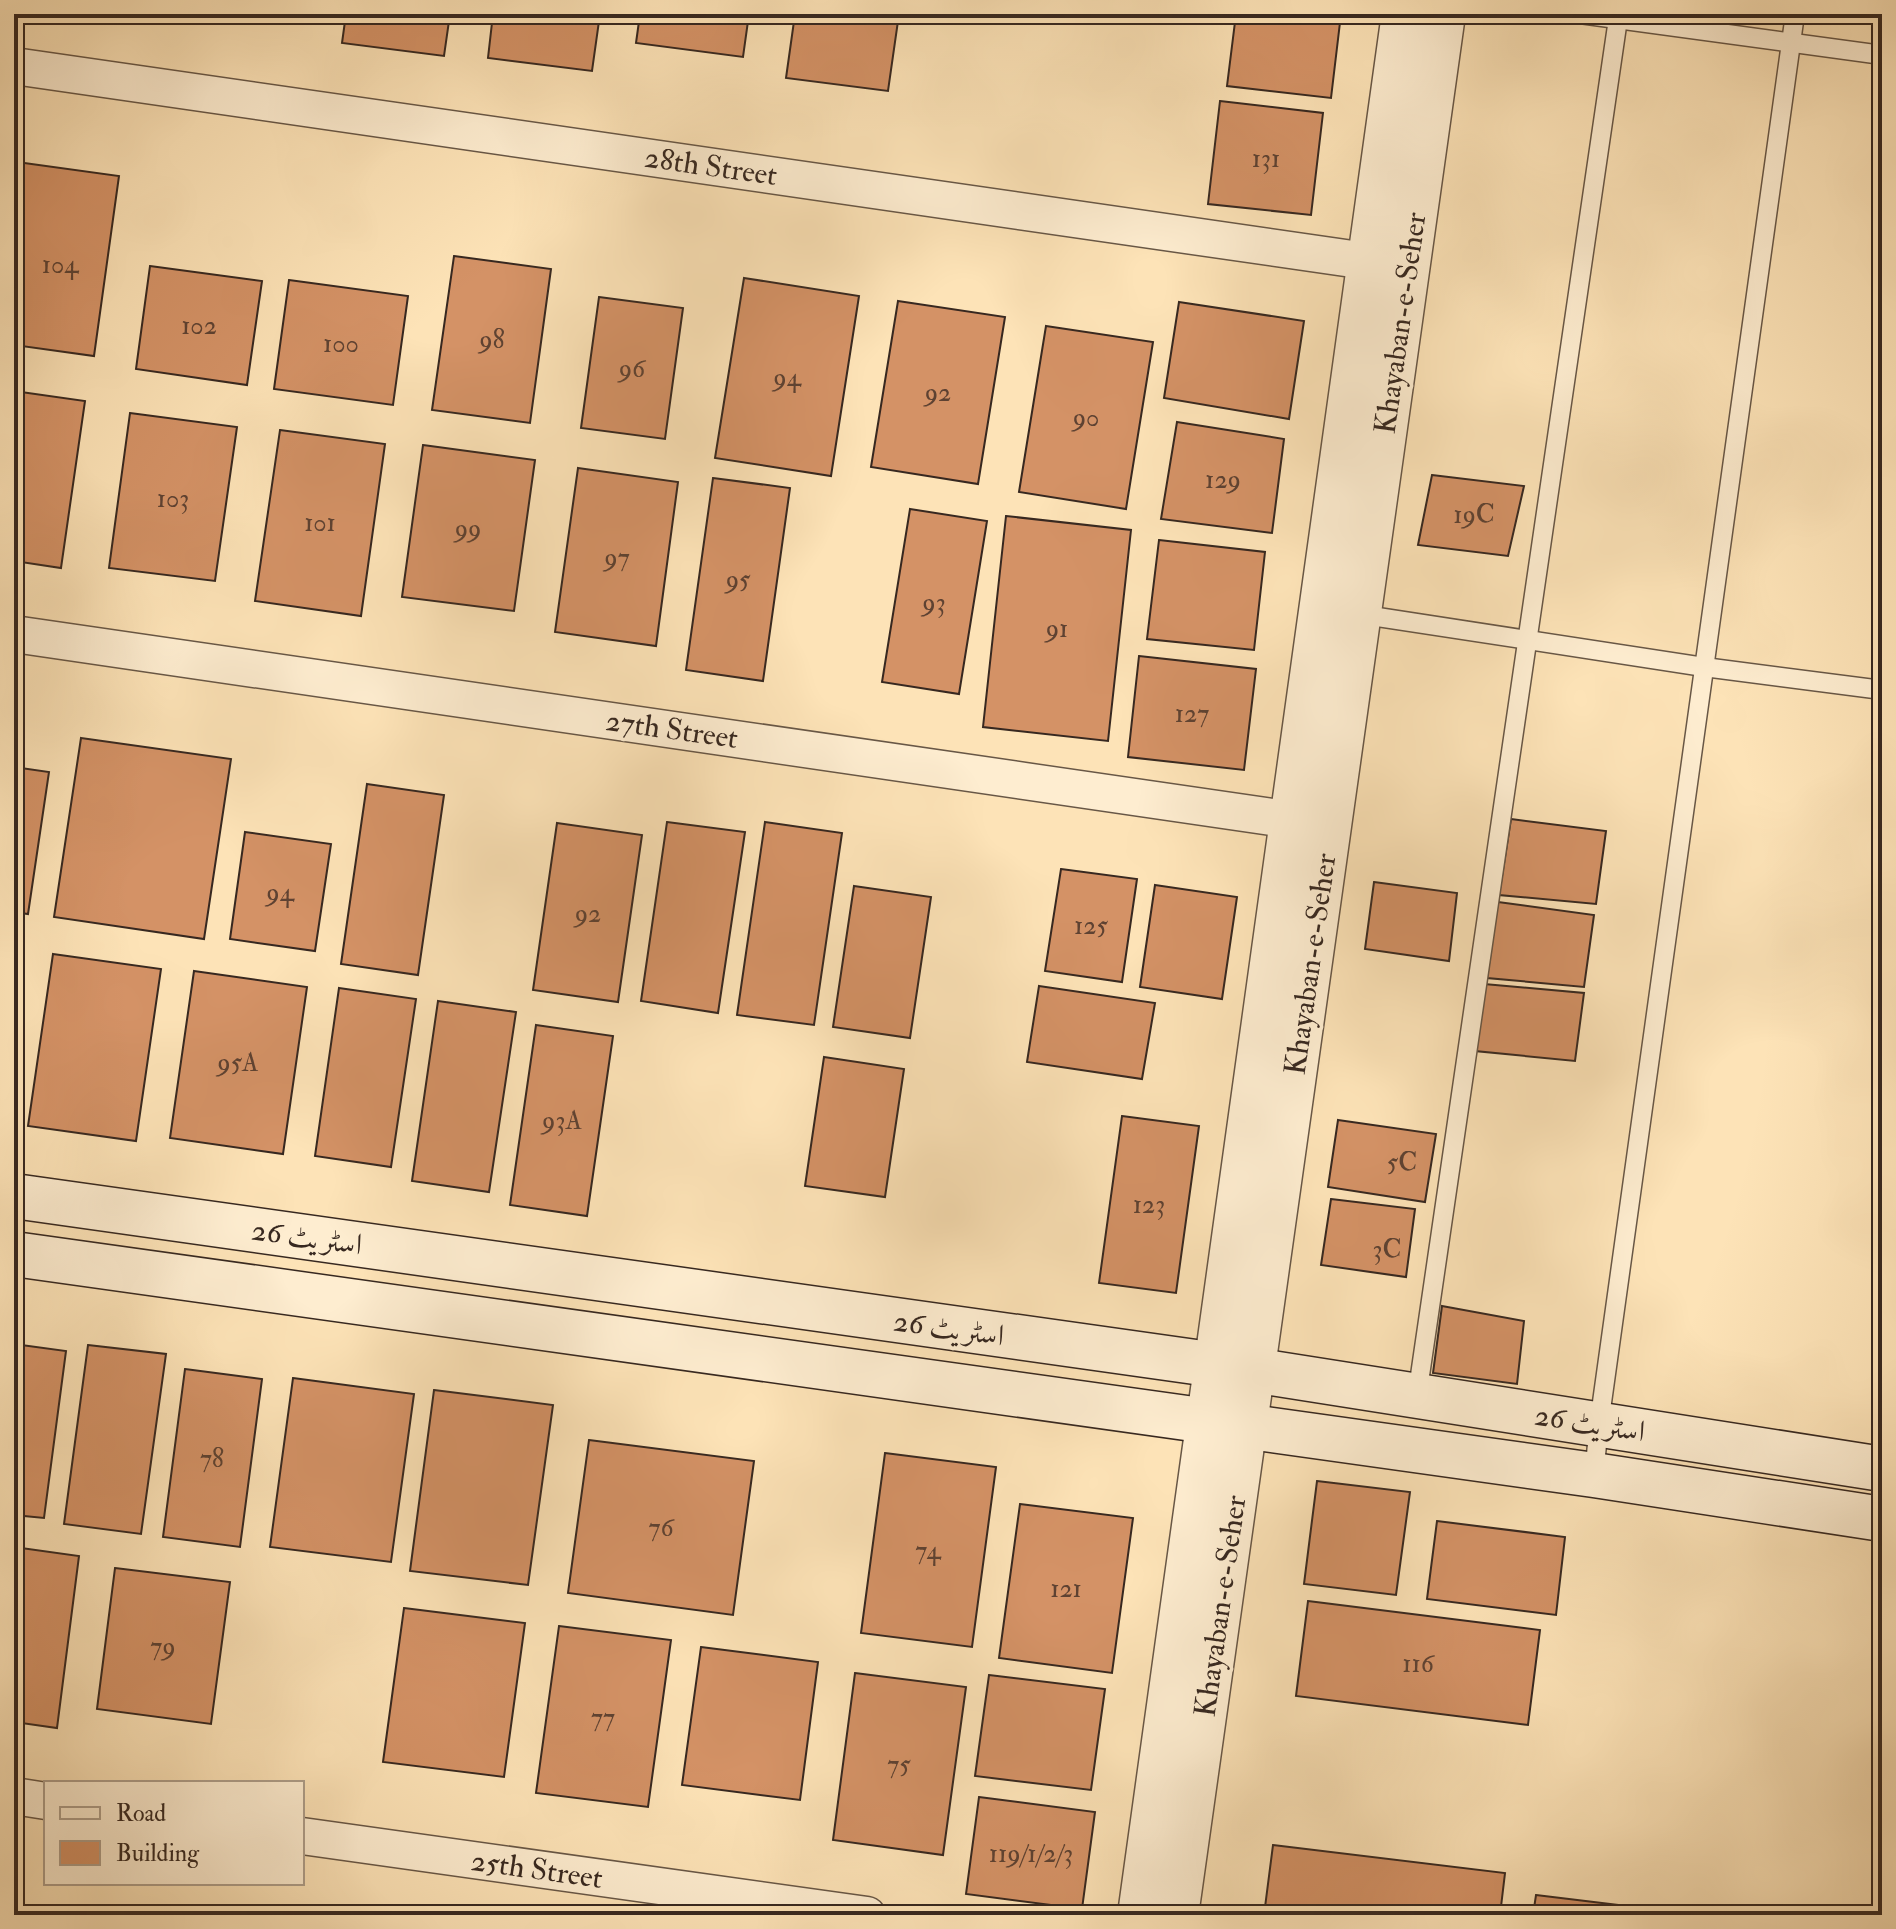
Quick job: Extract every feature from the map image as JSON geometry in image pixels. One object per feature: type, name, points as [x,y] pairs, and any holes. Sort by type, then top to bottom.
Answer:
[{"type":"main road","name":"Khayaban-e-Seher","points":[[1389,264],[1404,14]]},
{"type":"main road","name":"Khayaban-e-Seher","points":[[1176,1915],[1227,1424],[1310,822],[1389,264],[1443,14]]},
{"type":"main road","name":"اسٹریٹ 26","points":[[14,1196],[1234,1368],[1882,1469]]},
{"type":"main road","name":"اسٹریٹ 26","points":[[14,1254],[1594,1475],[1882,1519]]},
{"type":"main road","name":"Khayaban-e-Seher","points":[[1140,1915],[1227,1424]]},
{"type":"street","name":"28th Street","points":[[14,66],[1389,264]]},
{"type":"street","name":"27th Street","points":[[14,634],[1310,822]]},
{"type":"street","points":[[14,1796],[44,1801]]},
{"type":"street","name":"25th Street","points":[[304,1836],[867,1915]]},
{"type":"lane","points":[[1580,14],[1882,55]]},
{"type":"lane","points":[[1594,1475],[1795,14]]},
{"type":"lane","points":[[1417,1396],[1618,19]]},
{"type":"lane","points":[[1340,611],[1704,667],[1882,690]]},
{"type":"building","points":[[346,14],[450,14],[444,56],[342,43]]},
{"type":"building","points":[[493,14],[600,14],[592,71],[488,58]]},
{"type":"building","points":[[640,14],[749,14],[743,57],[636,43]]},
{"type":"building","points":[[795,14],[899,14],[888,91],[786,78]]},
{"type":"building","points":[[1236,14],[1341,14],[1331,98],[1227,86]]},
{"type":"building","points":[[1220,101],[1323,113],[1311,215],[1208,204]]},
{"type":"building","points":[[17,162],[119,176],[94,356],[14,345],[14,182]]},
{"type":"building","points":[[454,256],[551,269],[530,423],[432,410]]},
{"type":"building","points":[[150,266],[262,281],[247,385],[136,369]]},
{"type":"building","points":[[744,278],[859,296],[831,476],[715,458]]},
{"type":"building","points":[[289,280],[408,296],[393,405],[274,389]]},
{"type":"building","points":[[599,297],[683,308],[665,439],[581,428]]},
{"type":"building","points":[[898,301],[1005,317],[978,484],[871,467]]},
{"type":"building","points":[[1179,302],[1304,321],[1289,419],[1164,398]]},
{"type":"building","points":[[1046,326],[1153,342],[1126,509],[1019,492]]},
{"type":"building","points":[[14,391],[85,401],[61,568],[14,561]]},
{"type":"building","points":[[130,413],[237,427],[215,581],[109,568]]},
{"type":"building","points":[[1177,422],[1284,439],[1272,533],[1161,519]]},
{"type":"building","points":[[280,430],[385,444],[361,616],[255,601]]},
{"type":"building","points":[[423,445],[535,460],[514,611],[402,597]]},
{"type":"building","points":[[578,468],[678,482],[656,646],[555,632]]},
{"type":"building","points":[[1432,475],[1524,486],[1508,556],[1418,545]]},
{"type":"building","points":[[713,478],[790,488],[763,681],[686,670]]},
{"type":"building","points":[[910,509],[987,521],[959,694],[882,682]]},
{"type":"building","points":[[1006,516],[1131,530],[1108,741],[983,727]]},
{"type":"building","points":[[1159,540],[1265,552],[1254,650],[1147,639]]},
{"type":"building","points":[[1139,656],[1256,669],[1244,770],[1128,757]]},
{"type":"building","points":[[81,738],[231,759],[204,939],[54,917]]},
{"type":"building","points":[[14,767],[49,772],[28,914],[14,912]]},
{"type":"building","points":[[367,784],[444,795],[418,975],[341,964]]},
{"type":"building","points":[[1511,819],[1606,831],[1596,904],[1499,895]]},
{"type":"building","points":[[667,822],[745,832],[718,1013],[641,1001]]},
{"type":"building","points":[[765,822],[842,833],[814,1025],[737,1015]]},
{"type":"building","points":[[557,823],[642,835],[618,1002],[533,990]]},
{"type":"building","points":[[245,832],[331,844],[315,951],[230,939]]},
{"type":"building","points":[[1061,869],[1137,879],[1122,982],[1045,971]]},
{"type":"building","points":[[1374,882],[1457,893],[1449,961],[1365,949]]},
{"type":"building","points":[[1155,885],[1237,897],[1222,999],[1140,987]]},
{"type":"building","points":[[854,886],[931,897],[910,1038],[833,1027]]},
{"type":"building","points":[[1498,902],[1594,915],[1584,987],[1487,978]]},
{"type":"building","points":[[53,954],[161,969],[136,1141],[28,1126]]},
{"type":"building","points":[[194,971],[307,987],[283,1154],[170,1138]]},
{"type":"building","points":[[1484,984],[1584,993],[1575,1061],[1475,1051]]},
{"type":"building","points":[[1039,986],[1155,1003],[1142,1079],[1027,1062]]},
{"type":"building","points":[[339,988],[416,999],[391,1167],[315,1156]]},
{"type":"building","points":[[438,1001],[516,1012],[489,1192],[412,1181]]},
{"type":"building","points":[[536,1025],[613,1036],[587,1216],[510,1205]]},
{"type":"building","points":[[824,1057],[904,1069],[885,1197],[805,1186]]},
{"type":"building","points":[[1122,1116],[1199,1126],[1176,1293],[1099,1283]]},
{"type":"building","points":[[1338,1120],[1436,1134],[1425,1202],[1328,1187]]},
{"type":"building","points":[[1331,1199],[1415,1209],[1406,1277],[1321,1265]]},
{"type":"building","points":[[1442,1306],[1524,1321],[1517,1384],[1433,1373]]},
{"type":"building","points":[[14,1344],[66,1351],[44,1518],[14,1515]]},
{"type":"building","points":[[88,1345],[166,1354],[141,1534],[64,1524]]},
{"type":"building","points":[[185,1369],[262,1379],[240,1547],[163,1537]]},
{"type":"building","points":[[293,1378],[414,1394],[391,1562],[270,1547]]},
{"type":"building","points":[[434,1390],[553,1405],[528,1585],[410,1571]]},
{"type":"building","points":[[589,1440],[754,1461],[733,1615],[568,1593]]},
{"type":"building","points":[[885,1453],[996,1467],[972,1647],[861,1633]]},
{"type":"building","points":[[1317,1481],[1410,1492],[1396,1595],[1304,1584]]},
{"type":"building","points":[[1020,1504],[1133,1518],[1112,1673],[999,1658]]},
{"type":"building","points":[[1437,1521],[1565,1537],[1556,1615],[1427,1599]]},
{"type":"building","points":[[14,1547],[79,1556],[57,1728],[14,1722]]},
{"type":"building","points":[[115,1568],[230,1582],[211,1724],[97,1709]]},
{"type":"building","points":[[1308,1601],[1540,1630],[1528,1725],[1296,1696]]},
{"type":"building","points":[[404,1608],[525,1623],[504,1777],[383,1762]]},
{"type":"building","points":[[559,1626],[671,1640],[648,1807],[536,1793]]},
{"type":"building","points":[[701,1647],[818,1662],[800,1800],[682,1785]]},
{"type":"building","points":[[855,1673],[966,1687],[943,1855],[833,1840]]},
{"type":"building","points":[[989,1675],[1105,1689],[1091,1790],[975,1776]]},
{"type":"building","points":[[979,1797],[1095,1812],[1082,1909],[966,1894]]},
{"type":"building","points":[[1273,1845],[1505,1873],[1500,1915],[1264,1915]]},
{"type":"building","points":[[1536,1895],[1701,1915],[1533,1915]]}]
